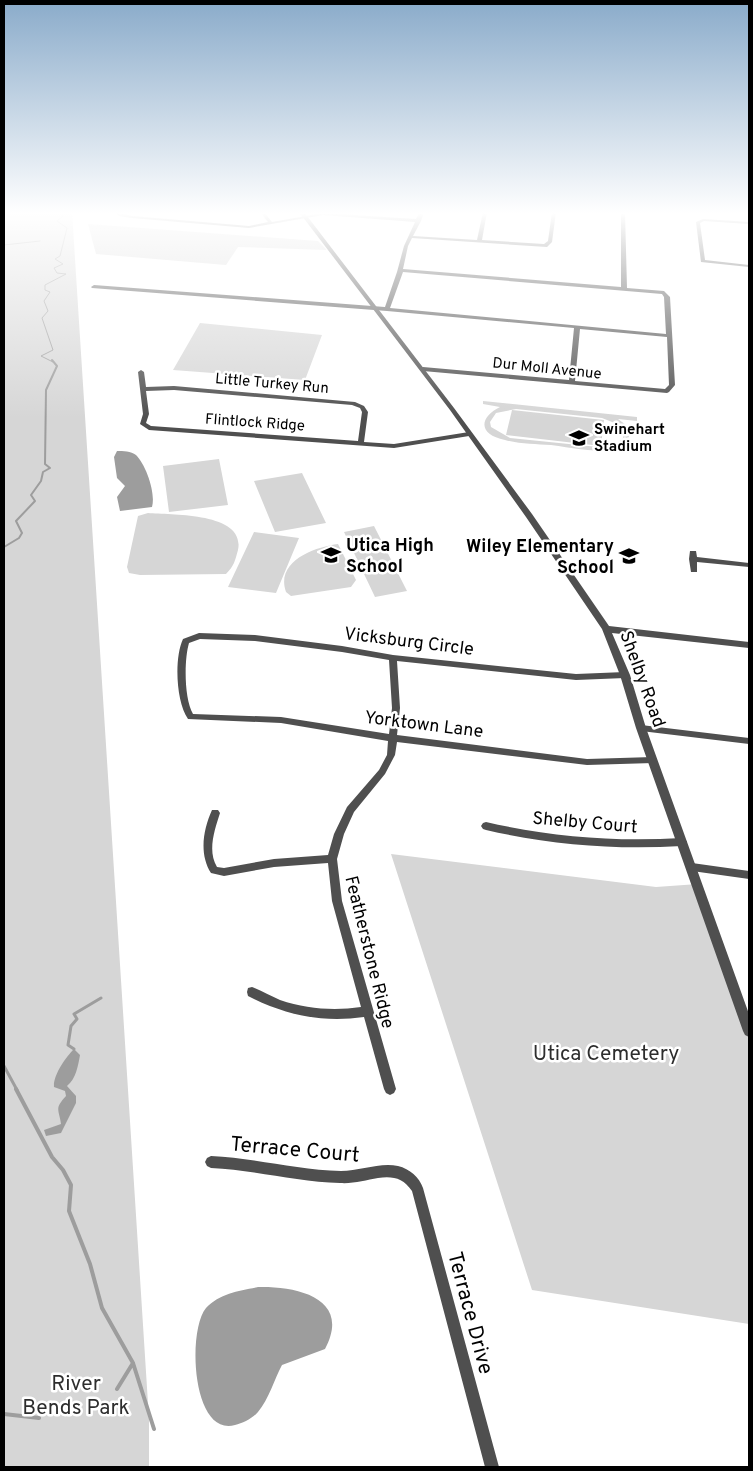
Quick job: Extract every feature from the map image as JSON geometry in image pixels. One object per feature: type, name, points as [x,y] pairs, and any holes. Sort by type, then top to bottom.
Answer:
[{"type":"street","name":"Shelby Road","points":[[355,281],[423,369],[529,516],[606,629],[625,675],[641,728],[749,1031]]},
{"type":"street","points":[[387,309],[397,281]]},
{"type":"street","points":[[94,287],[378,310],[387,309],[670,336],[667,297],[664,294],[526,281]]},
{"type":"street","points":[[624,281],[624,289]]},
{"type":"street","points":[[572,383],[577,328]]},
{"type":"street","name":"Dur Moll Avenue","points":[[423,369],[669,391],[672,385],[670,336]]},
{"type":"street","points":[[140,372],[143,389]]},
{"type":"street","name":"Little Turkey Run","points":[[143,389],[174,388],[353,403],[362,407],[366,412],[361,442]]},
{"type":"street","name":"Flintlock Ridge","points":[[143,389],[146,414],[143,424],[146,428],[361,442],[394,446],[467,431]]},
{"type":"street","points":[[694,570],[693,556],[749,565]]},
{"type":"street","points":[[606,629],[749,645]]},
{"type":"street","name":"Vicksburg Circle","points":[[191,717],[186,709],[182,659],[183,648],[188,639],[207,636],[269,640],[393,658],[576,677],[625,675]]},
{"type":"street","name":"Featherstone Ridge","points":[[390,1089],[337,901],[332,859],[343,824],[350,810],[386,766],[394,738],[396,708],[393,658]]},
{"type":"street","name":"Yorktown Lane","points":[[191,717],[281,720],[394,738],[587,762],[653,760]]},
{"type":"street","points":[[641,728],[749,741]]},
{"type":"street","points":[[215,813],[209,840],[210,863],[214,870],[224,872],[274,863],[332,859]]},
{"type":"street","name":"Shelby Court","points":[[486,826],[508,832],[601,843],[682,842]]},
{"type":"street","points":[[692,867],[749,875]]},
{"type":"street","points":[[252,992],[273,1004],[302,1012],[340,1014],[367,1011]]},
{"type":"street","name":"Terrace Court","points":[[211,1162],[244,1163],[340,1177],[365,1176],[394,1171],[404,1173]]},
{"type":"street","name":"Terrace Drive","points":[[404,1173],[417,1188],[492,1467]]},
{"type":"green space","name":"River Bends Park","points":[[4,281],[76,281],[149,1419],[149,1467],[4,1467]]},
{"type":"green space","points":[[200,323],[322,335],[305,380],[173,370]]},
{"type":"green space","points":[[483,401],[637,417],[637,421],[618,419],[626,425],[629,437],[622,447],[610,451],[522,443],[496,438],[486,430],[484,426],[488,416],[500,407],[483,404]],"holes":[[[516,409],[602,418],[617,424],[623,434],[623,438],[615,445],[598,447],[510,438],[491,427],[490,422],[496,413]]]},
{"type":"green space","points":[[512,410],[604,420],[601,446],[506,435]]},
{"type":"green space","points":[[219,459],[228,505],[169,512],[163,466]]},
{"type":"green space","points":[[302,473],[326,523],[275,532],[254,481]]},
{"type":"green space","points":[[148,513],[205,518],[231,528],[237,538],[238,550],[231,568],[226,574],[140,575],[129,573],[127,567],[138,516]]},
{"type":"green space","points":[[374,526],[407,591],[375,597],[344,532]]},
{"type":"green space","points":[[254,532],[299,538],[276,593],[228,587]]},
{"type":"green space","points":[[338,544],[356,580],[351,587],[291,596],[286,592],[284,581],[286,572],[292,564],[309,552]]},
{"type":"green space","name":"Utica Cemetery","points":[[391,854],[656,887],[698,884],[749,1031],[749,1324],[532,1290]]},
{"type":"shaded area","points":[[117,451],[132,453],[140,460],[147,472],[153,494],[152,507],[120,511],[117,497],[125,486],[117,478],[114,457]]},
{"type":"shaded area","points":[[74,1049],[80,1055],[75,1076],[67,1086],[76,1096],[76,1103],[61,1133],[46,1136],[44,1130],[61,1124],[59,1107],[66,1096],[65,1091],[54,1087],[54,1082],[61,1066]]},
{"type":"shaded area","points":[[258,1287],[289,1289],[316,1299],[326,1307],[331,1318],[331,1332],[325,1349],[282,1365],[265,1401],[253,1417],[235,1425],[221,1424],[210,1415],[202,1399],[197,1380],[196,1338],[200,1320],[206,1308],[217,1299],[230,1293]]},
{"type":"waterway","points":[[53,281],[45,285],[45,290],[50,292],[44,301],[48,311],[42,318],[53,350],[41,356],[53,362]]},
{"type":"waterway","points":[[4,547],[19,538],[22,533],[16,521],[35,501],[31,495],[41,481],[43,472],[50,468],[45,464],[46,390],[57,366],[52,360]]},
{"type":"waterway","points":[[74,1049],[68,1045],[71,1026],[77,1019],[74,1014],[101,998]]},
{"type":"waterway","points":[[4,1066],[17,1090]]},
{"type":"waterway","points":[[16,1089],[52,1157],[63,1170],[71,1185],[69,1211],[90,1264],[102,1308],[133,1363]]},
{"type":"waterway","points":[[117,1389],[133,1363]]},
{"type":"waterway","points":[[133,1363],[154,1429]]},
{"type":"waterway","points":[[4,1414],[39,1418]]},
{"type":"place","name":"Swinehart Stadium","points":[[579,438]]},
{"type":"place","name":"Utica High School","points":[[331,555]]},
{"type":"place","name":"Wiley Elementary School","points":[[629,556]]}]
